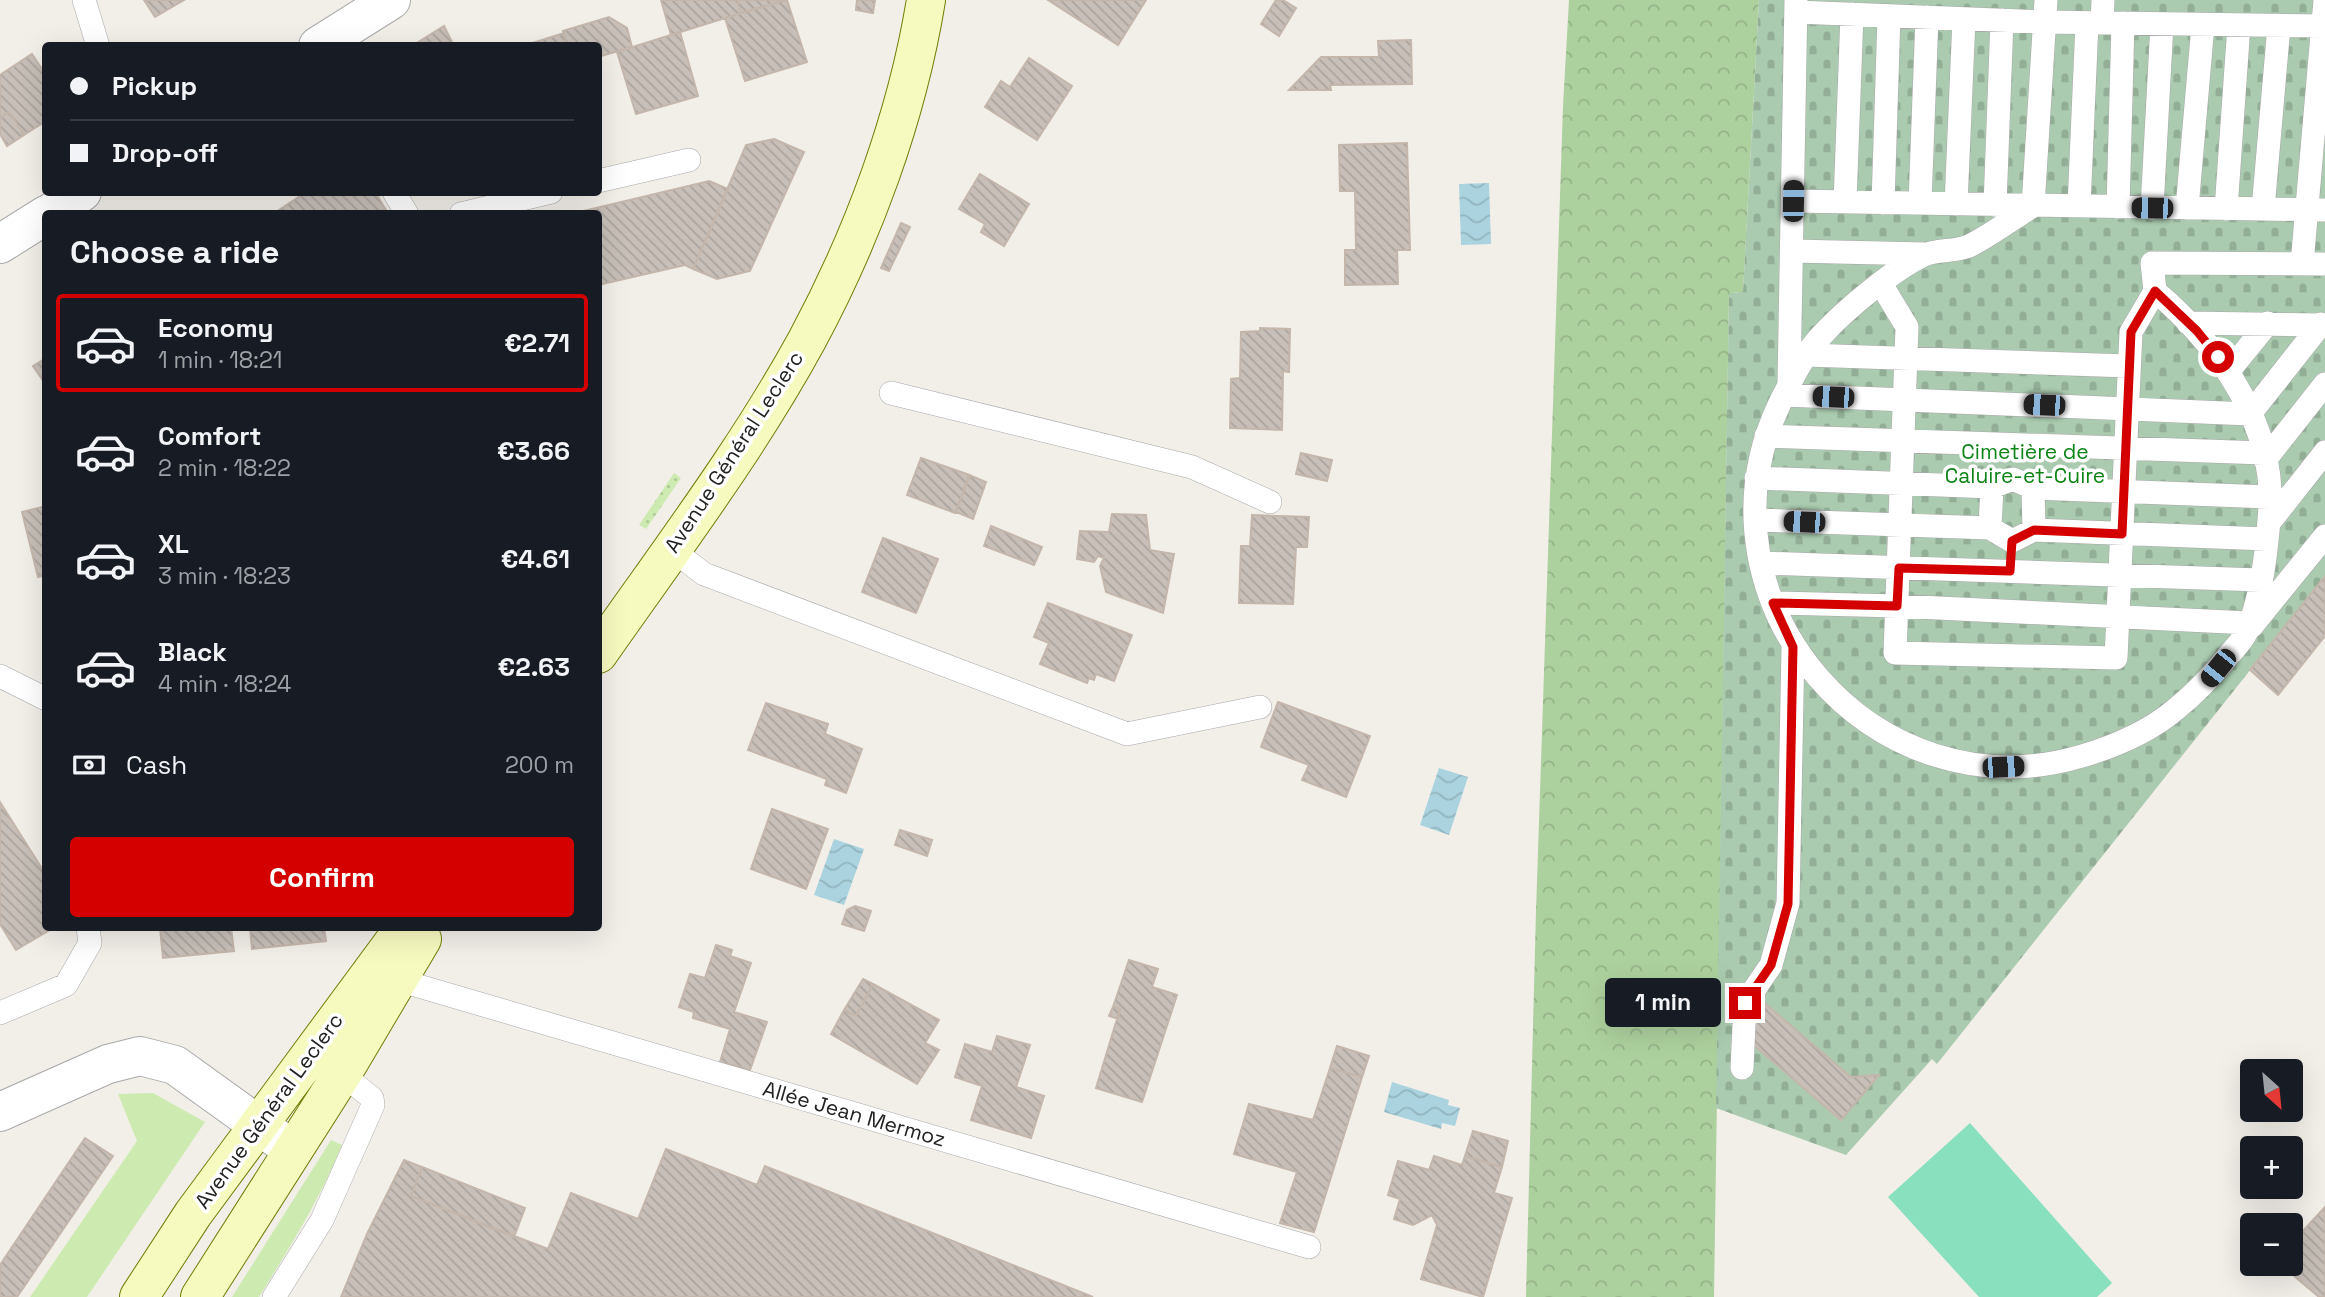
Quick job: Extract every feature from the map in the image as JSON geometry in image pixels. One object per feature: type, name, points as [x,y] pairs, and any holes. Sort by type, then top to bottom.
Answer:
[{"type":"main road","name":"Avenue Général Leclerc","points":[[602,648],[762,417],[807,340],[868,210],[899,114],[926,0]]},
{"type":"main road","name":"Avenue Général Leclerc","points":[[139,1297],[193,1214],[402,931]]},
{"type":"main road","name":"Avenue Général Leclerc","points":[[200,1297],[342,1074],[426,931]]},
{"type":"street","points":[[324,42],[391,0]]},
{"type":"street","points":[[53,210],[76,196]]},
{"type":"street","points":[[0,244],[42,217]]},
{"type":"street","points":[[0,1112],[108,1064],[140,1056],[175,1065],[293,1150]]},
{"type":"lane","points":[[84,0],[97,42]]},
{"type":"lane","points":[[2247,629],[2260,580],[2268,531],[2269,497],[2265,457],[2250,414],[2228,372],[2204,339],[2155,291],[2151,263],[2314,264],[2325,0]]},
{"type":"lane","points":[[1787,390],[1796,6],[1852,14],[1964,19],[1994,13],[2045,11],[2162,24],[2324,26]]},
{"type":"lane","points":[[2033,206],[2045,11]]},
{"type":"lane","points":[[1994,13],[1994,205]]},
{"type":"lane","points":[[1845,202],[1852,14]]},
{"type":"lane","points":[[1883,203],[1889,16]]},
{"type":"lane","points":[[1920,203],[1927,17]]},
{"type":"lane","points":[[2079,206],[2104,17]]},
{"type":"lane","points":[[2104,17],[2118,207]]},
{"type":"lane","points":[[1956,204],[1964,19]]},
{"type":"lane","points":[[2152,208],[2162,24]]},
{"type":"lane","points":[[2187,208],[2203,24]]},
{"type":"lane","points":[[2226,209],[2239,25]]},
{"type":"lane","points":[[2263,209],[2279,26]]},
{"type":"lane","points":[[602,180],[689,160]]},
{"type":"lane","points":[[477,210],[535,196]]},
{"type":"lane","points":[[1793,201],[2316,210]]},
{"type":"lane","points":[[1792,251],[1926,254],[1966,247],[2033,206]]},
{"type":"lane","points":[[1926,254],[1846,311],[1819,337],[1787,390],[1766,436],[1756,478],[1755,520],[1761,563],[1773,603],[1793,647],[1817,677],[1861,720],[1909,747],[1956,762],[2003,767],[2055,764],[2108,749],[2159,724],[2205,685],[2247,629],[2325,536]]},
{"type":"lane","points":[[1881,284],[1907,327],[1895,653],[2116,658],[2131,332],[2155,291]]},
{"type":"lane","points":[[2188,323],[2323,325]]},
{"type":"lane","points":[[2228,372],[2268,323]]},
{"type":"lane","points":[[2250,414],[2323,325]]},
{"type":"lane","points":[[1807,355],[2129,366]]},
{"type":"lane","points":[[2265,457],[2325,384]]},
{"type":"lane","points":[[1787,390],[1906,400],[2250,414]]},
{"type":"lane","points":[[891,393],[1192,467],[1270,502]]},
{"type":"lane","points":[[1766,436],[2126,449],[2265,457]]},
{"type":"lane","points":[[2014,445],[2013,485],[2034,530]]},
{"type":"lane","points":[[2268,531],[2325,452]]},
{"type":"lane","points":[[1756,478],[2013,485],[2269,497]]},
{"type":"lane","points":[[1990,528],[2013,485]]},
{"type":"lane","points":[[1755,520],[1990,528],[2012,541]]},
{"type":"lane","points":[[2012,541],[2034,530],[2122,534],[2268,531]]},
{"type":"lane","points":[[2010,571],[2012,541]]},
{"type":"lane","points":[[671,549],[704,574],[1127,734],[1260,707]]},
{"type":"lane","points":[[1761,563],[2260,580]]},
{"type":"lane","points":[[1773,603],[2118,617],[2247,629]]},
{"type":"lane","points":[[1742,1068],[1745,1003],[1771,965],[1788,904],[1793,647]]},
{"type":"lane","points":[[0,676],[42,697]]},
{"type":"lane","points":[[0,1013],[66,985],[90,943],[88,931]]},
{"type":"lane","name":"Allée Jean Mermoz","points":[[398,980],[1309,1247]]},
{"type":"lane","points":[[274,1297],[322,1220],[373,1105],[372,1098],[342,1074]]},
{"type":"green space","points":[[1569,0],[1759,0],[1743,292],[1729,293],[1714,1297],[1526,1297],[1536,911],[1563,106]]},
{"type":"green space","name":"Cimetière de Caluire-et-Cuire","points":[[1759,0],[2325,0],[2325,576],[1937,1064],[1932,1059],[1846,1155],[1716,1108],[1729,293],[1743,292]]},
{"type":"green space","points":[[674,473],[681,478],[646,529],[639,525]]},
{"type":"green space","points":[[153,1093],[205,1122],[87,1297],[30,1297],[137,1141],[118,1094]]},
{"type":"green space","points":[[1970,1123],[2112,1283],[2097,1297],[1979,1297],[1888,1197]]},
{"type":"green space","points":[[331,1140],[342,1145],[333,1165],[304,1222],[259,1297],[232,1297]]},
{"type":"water","points":[[1489,183],[1491,244],[1461,245],[1459,184]]},
{"type":"water","points":[[1439,768],[1468,777],[1449,835],[1420,825]]},
{"type":"water","points":[[834,839],[864,849],[844,905],[814,895]]},
{"type":"water","points":[[1392,1082],[1449,1100],[1448,1105],[1460,1108],[1455,1126],[1442,1123],[1441,1129],[1384,1112]]},
{"type":"building","points":[[144,0],[184,0],[155,17]]},
{"type":"building","points":[[661,0],[737,0],[741,13],[671,35]]},
{"type":"building","points":[[737,0],[784,0],[741,13]]},
{"type":"building","points":[[787,0],[807,62],[745,81],[725,18]]},
{"type":"building","points":[[857,0],[875,0],[873,13],[856,10]]},
{"type":"building","points":[[1048,0],[1146,0],[1118,45]]},
{"type":"building","points":[[1276,0],[1283,0],[1296,8],[1279,36],[1261,24]]},
{"type":"building","points":[[609,17],[627,28],[632,47],[602,56],[602,42],[566,42],[563,31]]},
{"type":"building","points":[[444,26],[452,42],[418,42]]},
{"type":"building","points":[[680,32],[698,96],[636,114],[617,52]]},
{"type":"building","points":[[564,33],[566,42],[536,42]]},
{"type":"building","points":[[1411,40],[1412,84],[1330,85],[1331,90],[1289,90],[1321,57],[1379,57],[1378,41]]},
{"type":"building","points":[[32,54],[42,69],[42,124],[24,135],[9,112],[0,118],[0,75]]},
{"type":"building","points":[[1029,58],[1072,86],[1037,140],[985,107],[1001,81],[1010,87]]},
{"type":"building","points":[[9,112],[24,135],[7,146],[0,134],[0,118]]},
{"type":"building","points":[[774,139],[804,152],[750,271],[717,279],[693,269],[746,145]]},
{"type":"building","points":[[1407,143],[1410,250],[1397,250],[1398,284],[1345,285],[1345,250],[1356,250],[1355,191],[1340,191],[1339,145]]},
{"type":"building","points":[[980,174],[1029,204],[1004,246],[981,232],[985,224],[959,209]]},
{"type":"building","points":[[709,181],[728,189],[693,269],[685,265],[602,284],[602,210],[588,210]]},
{"type":"building","points":[[300,196],[377,196],[386,210],[279,210]]},
{"type":"building","points":[[901,223],[910,227],[889,271],[881,268]]},
{"type":"building","points":[[1260,328],[1290,329],[1289,372],[1283,371],[1282,430],[1230,428],[1231,379],[1240,378],[1241,332],[1260,331]]},
{"type":"building","points":[[42,360],[42,379],[33,366]]},
{"type":"building","points":[[1301,453],[1332,460],[1327,481],[1296,474]]},
{"type":"building","points":[[921,458],[970,475],[955,513],[907,495]]},
{"type":"building","points":[[969,475],[986,482],[973,519],[956,512]]},
{"type":"building","points":[[42,507],[42,576],[38,577],[22,512]]},
{"type":"building","points":[[1112,514],[1146,515],[1150,550],[1174,554],[1163,613],[1106,592],[1100,566],[1104,558],[1098,556],[1094,562],[1077,559],[1080,531],[1109,532]]},
{"type":"building","points":[[1252,515],[1309,517],[1307,547],[1296,547],[1293,604],[1239,603],[1241,546],[1250,546]]},
{"type":"building","points":[[991,526],[1042,547],[1034,565],[984,546]]},
{"type":"building","points":[[883,538],[938,559],[916,613],[862,592]]},
{"type":"building","points":[[2325,576],[2325,636],[2278,695],[2250,670]]},
{"type":"building","points":[[1048,603],[1132,635],[1114,681],[1096,674],[1094,680],[1089,678],[1087,683],[1040,664],[1049,643],[1034,637]]},
{"type":"building","points":[[1278,702],[1370,736],[1346,797],[1302,780],[1309,765],[1261,747]]},
{"type":"building","points":[[766,703],[828,724],[825,734],[862,749],[846,793],[825,785],[827,779],[748,750]]},
{"type":"building","points":[[0,802],[42,869],[42,931],[48,931],[16,950],[0,924]]},
{"type":"building","points":[[772,809],[828,829],[806,889],[751,869]]},
{"type":"building","points":[[900,830],[932,840],[927,856],[895,845]]},
{"type":"building","points":[[855,906],[871,911],[864,931],[842,924],[847,910]]},
{"type":"building","points":[[160,931],[231,931],[234,951],[163,958]]},
{"type":"building","points":[[250,931],[324,931],[326,941],[252,949]]},
{"type":"building","points":[[716,945],[732,950],[730,956],[751,963],[734,1012],[767,1022],[750,1070],[720,1062],[730,1029],[693,1018],[694,1012],[679,1007],[690,974],[705,978]]},
{"type":"building","points":[[1129,960],[1158,969],[1152,987],[1177,995],[1142,1102],[1096,1088],[1120,1009],[1113,1007]]},
{"type":"building","points":[[863,979],[873,984],[856,1016],[844,1010]]},
{"type":"building","points":[[873,984],[939,1020],[925,1043],[939,1050],[917,1084],[831,1034],[844,1010],[856,1016]]},
{"type":"building","points":[[1762,1001],[1851,1077],[1879,1075],[1841,1120],[1750,1042],[1751,1015]]},
{"type":"building","points":[[1113,1007],[1120,1009],[1118,1019],[1109,1016]]},
{"type":"building","points":[[997,1036],[1030,1045],[1016,1087],[1044,1096],[1031,1138],[971,1120],[982,1086],[955,1077],[965,1044],[992,1052]]},
{"type":"building","points":[[1337,1046],[1369,1056],[1362,1077],[1330,1068]]},
{"type":"building","points":[[1330,1068],[1362,1077],[1314,1232],[1280,1223],[1297,1172],[1234,1154],[1249,1104],[1313,1120]]},
{"type":"building","points":[[1473,1131],[1508,1141],[1502,1167],[1465,1156]]},
{"type":"building","points":[[85,1138],[113,1156],[17,1297],[0,1297],[0,1265]]},
{"type":"building","points":[[666,1149],[757,1185],[765,1166],[1093,1297],[341,1297],[367,1234],[404,1160],[422,1167],[411,1196],[548,1249],[571,1193],[638,1219]]},
{"type":"building","points":[[1434,1156],[1462,1165],[1465,1156],[1502,1167],[1494,1193],[1512,1198],[1483,1297],[1421,1279],[1437,1225],[1432,1215],[1413,1225],[1394,1219],[1400,1199],[1388,1195],[1398,1161],[1429,1170]]},
{"type":"building","points":[[422,1167],[525,1208],[514,1237],[411,1196]]},
{"type":"building","points":[[2325,1207],[2325,1297],[2319,1297],[2294,1276],[2303,1276],[2303,1231]]},
{"type":"route","points":[[1745,1003],[1771,965],[1788,904],[1793,647],[1773,603],[1897,606],[1899,568],[2010,571],[2012,541],[2034,530],[2122,534],[2131,332],[2155,291],[2197,331],[2218,357]]}]
